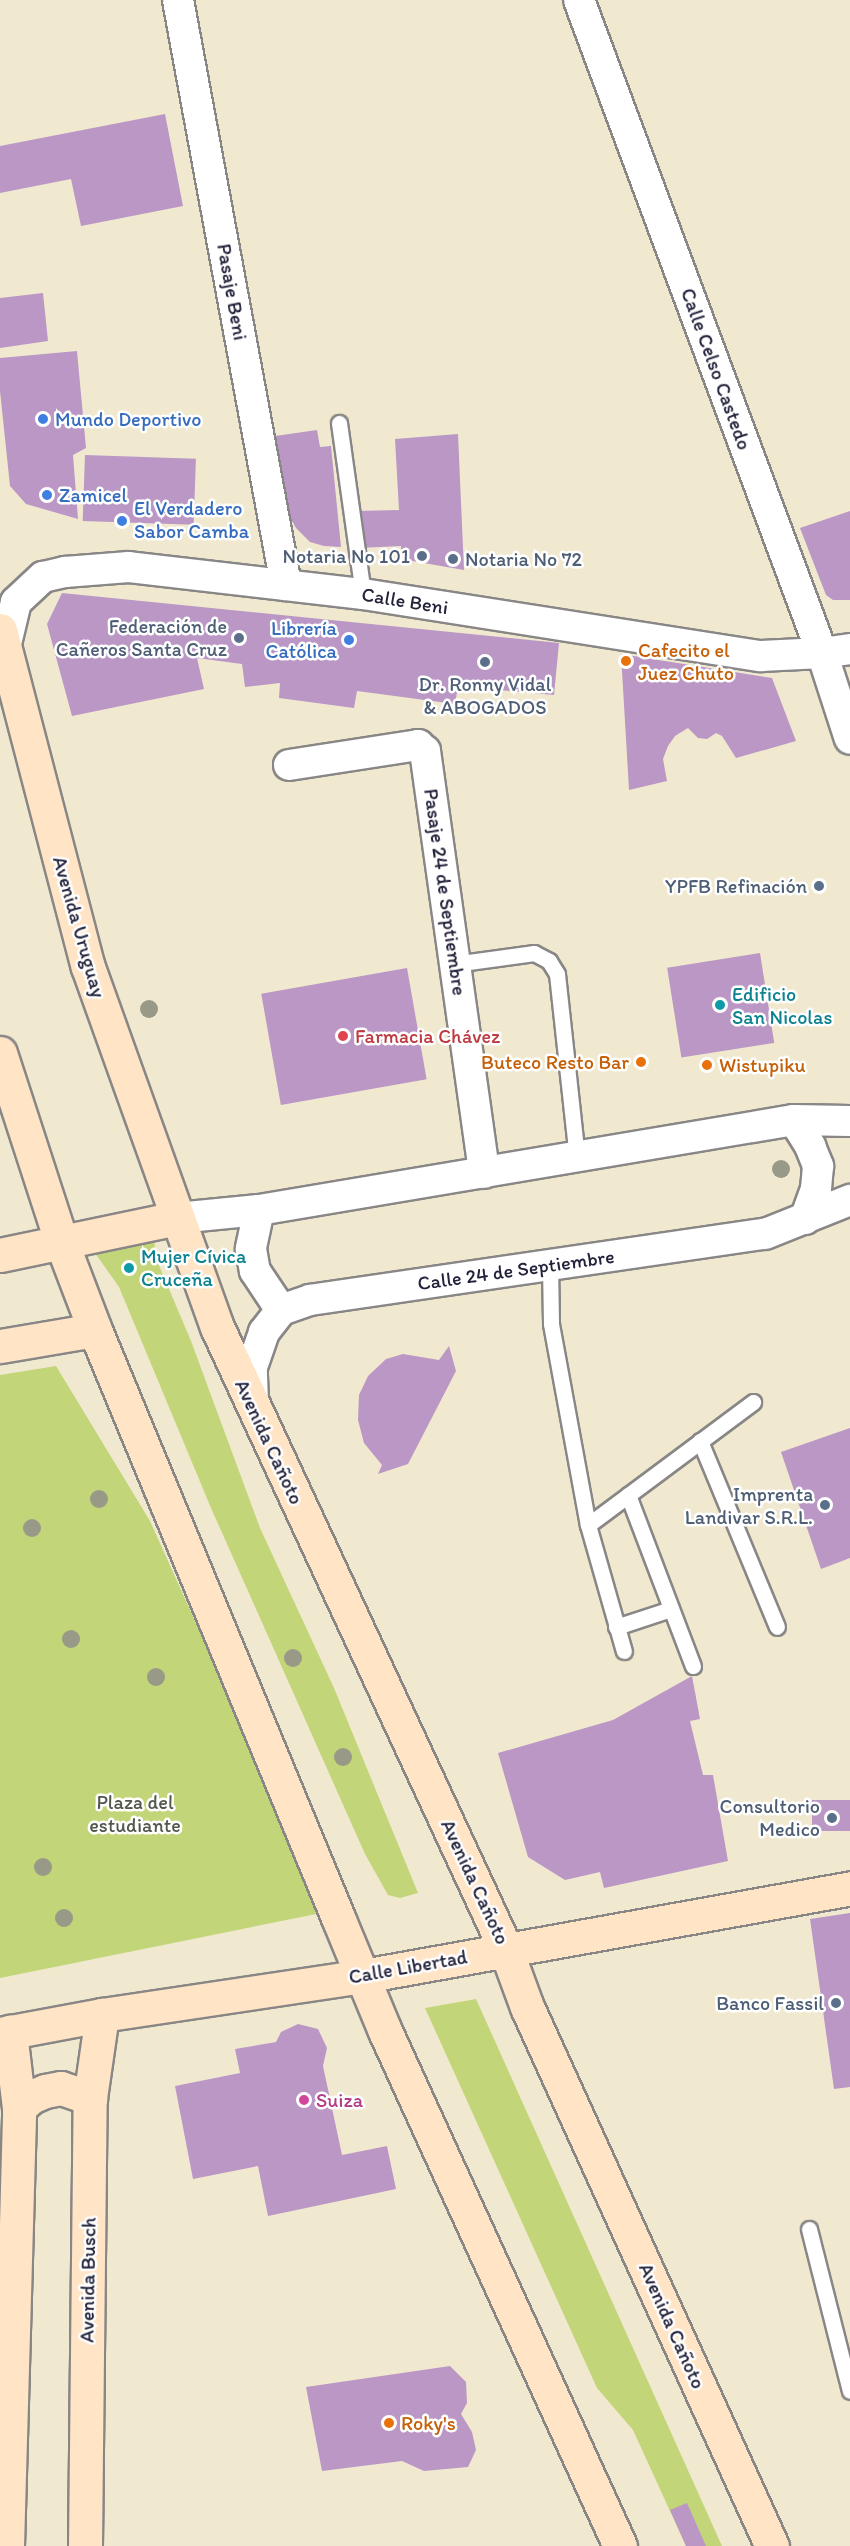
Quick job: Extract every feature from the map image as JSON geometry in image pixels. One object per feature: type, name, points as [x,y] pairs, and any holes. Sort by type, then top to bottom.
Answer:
[{"type":"main road","name":"Avenida Uruguay","points":[[3,639],[88,968],[177,1218]]},
{"type":"main road","points":[[0,1053],[61,1241],[95,1330],[385,2031],[620,2546]]},
{"type":"main road","points":[[0,1255],[177,1218]]},
{"type":"main road","name":"Avenida Cañoto","points":[[177,1218],[218,1327],[253,1407],[506,1950],[527,2007],[772,2546]]},
{"type":"main road","points":[[0,1346],[95,1330]]},
{"type":"main road","name":"Calle Libertad","points":[[5,2033],[102,2015],[363,1976],[850,1888]]},
{"type":"main road","name":"Avenida Busch","points":[[85,2546],[90,2098],[102,2015]]},
{"type":"main road","points":[[5,2033],[19,2108],[7,2546]]},
{"type":"main road","points":[[19,2108],[31,2097],[61,2088],[90,2098]]},
{"type":"street","name":"Pasaje Beni","points":[[178,0],[286,585]]},
{"type":"street","name":"Calle Celso Castedo","points":[[579,0],[836,651],[850,739]]},
{"type":"street","name":"Calle Beni","points":[[3,639],[16,602],[43,577],[55,573],[129,567],[363,594],[761,656],[836,651]]},
{"type":"street","name":"Pasaje 24 de Septiembre","points":[[289,765],[418,744],[425,751],[484,1173]]},
{"type":"street","points":[[177,1218],[259,1210],[794,1120],[850,1121]]},
{"type":"street","points":[[794,1120],[810,1146],[818,1166],[816,1189],[805,1219]]},
{"type":"street","name":"Calle 24 de Septiembre","points":[[281,1310],[310,1300],[765,1234],[850,1200]]},
{"type":"street","points":[[253,1407],[252,1368],[264,1332],[281,1310],[255,1271],[251,1249],[259,1210]]},
{"type":"lane","points":[[339,423],[363,594]]},
{"type":"lane","points":[[454,964],[534,953],[549,962],[557,974],[577,1157]]},
{"type":"lane","points":[[550,1265],[551,1324],[588,1525],[624,1651]]},
{"type":"lane","points":[[588,1525],[753,1402]]},
{"type":"lane","points":[[700,1441],[777,1627]]},
{"type":"lane","points":[[628,1495],[693,1666]]},
{"type":"lane","points":[[616,1627],[671,1609]]},
{"type":"lane","points":[[809,2229],[850,2391]]},
{"type":"green space","points":[[154,1241],[158,1263],[191,1341],[260,1528],[334,1688],[418,1893],[400,1898],[388,1895],[365,1854],[211,1508],[119,1287],[90,1246]]},
{"type":"green space","name":"Plaza del estudiante","points":[[56,1366],[150,1521],[326,1912],[0,1978],[0,1375]]},
{"type":"green space","points":[[476,1999],[722,2546],[686,2546],[633,2430],[597,2388],[425,2008]]},
{"type":"building","points":[[165,114],[183,206],[81,226],[71,179],[0,193],[0,146]]},
{"type":"building","points":[[43,293],[48,341],[0,348],[0,298]]},
{"type":"building","name":"Mundo Deportivo","points":[[77,351],[86,448],[73,455],[78,519],[26,504],[10,486],[0,391],[0,358]]},
{"type":"building","points":[[317,430],[320,447],[331,446],[341,547],[310,542],[296,528],[288,514],[275,436]]},
{"type":"building","points":[[458,434],[464,570],[401,559],[401,546],[358,548],[356,511],[399,510],[395,439]]},
{"type":"building","points":[[85,455],[196,459],[194,525],[83,521]]},
{"type":"building","points":[[850,511],[850,600],[833,600],[826,595],[800,528]]},
{"type":"building","points":[[62,593],[559,643],[554,695],[458,686],[455,704],[357,691],[354,708],[279,698],[280,683],[245,687],[242,664],[197,658],[204,689],[72,716],[47,624]]},
{"type":"building","points":[[621,654],[772,678],[796,741],[736,758],[722,736],[716,733],[707,739],[698,738],[688,728],[675,736],[668,746],[663,759],[667,781],[629,790]]},
{"type":"building","name":"Edificio San Nicolas","points":[[760,953],[774,1043],[681,1058],[667,968]]},
{"type":"building","name":"Farmacia Chávez","points":[[407,968],[427,1079],[281,1105],[261,994]]},
{"type":"building","points":[[449,1346],[456,1371],[408,1464],[378,1474],[382,1465],[364,1443],[358,1420],[359,1395],[368,1376],[386,1359],[403,1354],[439,1360]]},
{"type":"building","name":"Imprenta Landivar S.R.L.","points":[[850,1428],[850,1558],[821,1569],[781,1452]]},
{"type":"building","points":[[692,1676],[700,1719],[690,1721],[703,1775],[713,1775],[728,1861],[604,1888],[600,1872],[565,1880],[528,1857],[498,1753],[613,1720]]},
{"type":"building","name":"Consultorio Medico","points":[[812,1800],[850,1800],[850,1831],[812,1831]]},
{"type":"building","name":"Banco Fassil","points":[[850,1913],[850,2087],[834,2089],[810,1919]]},
{"type":"building","points":[[298,2024],[318,2029],[327,2048],[323,2066],[342,2155],[387,2146],[396,2189],[268,2216],[258,2166],[193,2179],[175,2086],[240,2073],[235,2049],[276,2042],[281,2032]]},
{"type":"building","name":"Roky's","points":[[450,2366],[466,2382],[467,2403],[461,2414],[472,2432],[476,2450],[468,2467],[424,2471],[402,2461],[322,2471],[306,2387]]},
{"type":"building","points":[[687,2503],[706,2546],[686,2546],[670,2510]]},
{"type":"place","name":"Mundo Deportivo","points":[[43,419]]},
{"type":"place","name":"Zamicel","points":[[47,495]]},
{"type":"place","name":"El Verdadero Sabor Camba","points":[[122,521]]},
{"type":"place","name":"Notaria No 101","points":[[422,556]]},
{"type":"place","name":"Notaria No 72","points":[[453,559]]},
{"type":"place","name":"Federación de Cañeros Santa Cruz","points":[[239,638]]},
{"type":"place","name":"Librería Católica","points":[[349,640]]},
{"type":"place","name":"Cafecito el Juez Chuto","points":[[626,661]]},
{"type":"place","name":"Dr. Ronny Vidal & ABOGADOS","points":[[485,662]]},
{"type":"place","name":"YPFB Refinación","points":[[819,886]]},
{"type":"place","name":"Edificio San Nicolas","points":[[720,1005]]},
{"type":"place","name":"Farmacia Chávez","points":[[343,1036]]},
{"type":"place","name":"Buteco Resto Bar","points":[[641,1062]]},
{"type":"place","name":"Wistupiku","points":[[707,1065]]},
{"type":"place","name":"Mujer Cívica Cruceña","points":[[129,1268]]},
{"type":"place","name":"Imprenta Landivar S.R.L.","points":[[825,1505]]},
{"type":"place","name":"Consultorio Medico","points":[[832,1818]]},
{"type":"place","name":"Banco Fassil","points":[[836,2003]]},
{"type":"place","name":"Suiza","points":[[304,2100]]},
{"type":"place","name":"Roky's","points":[[389,2423]]}]
